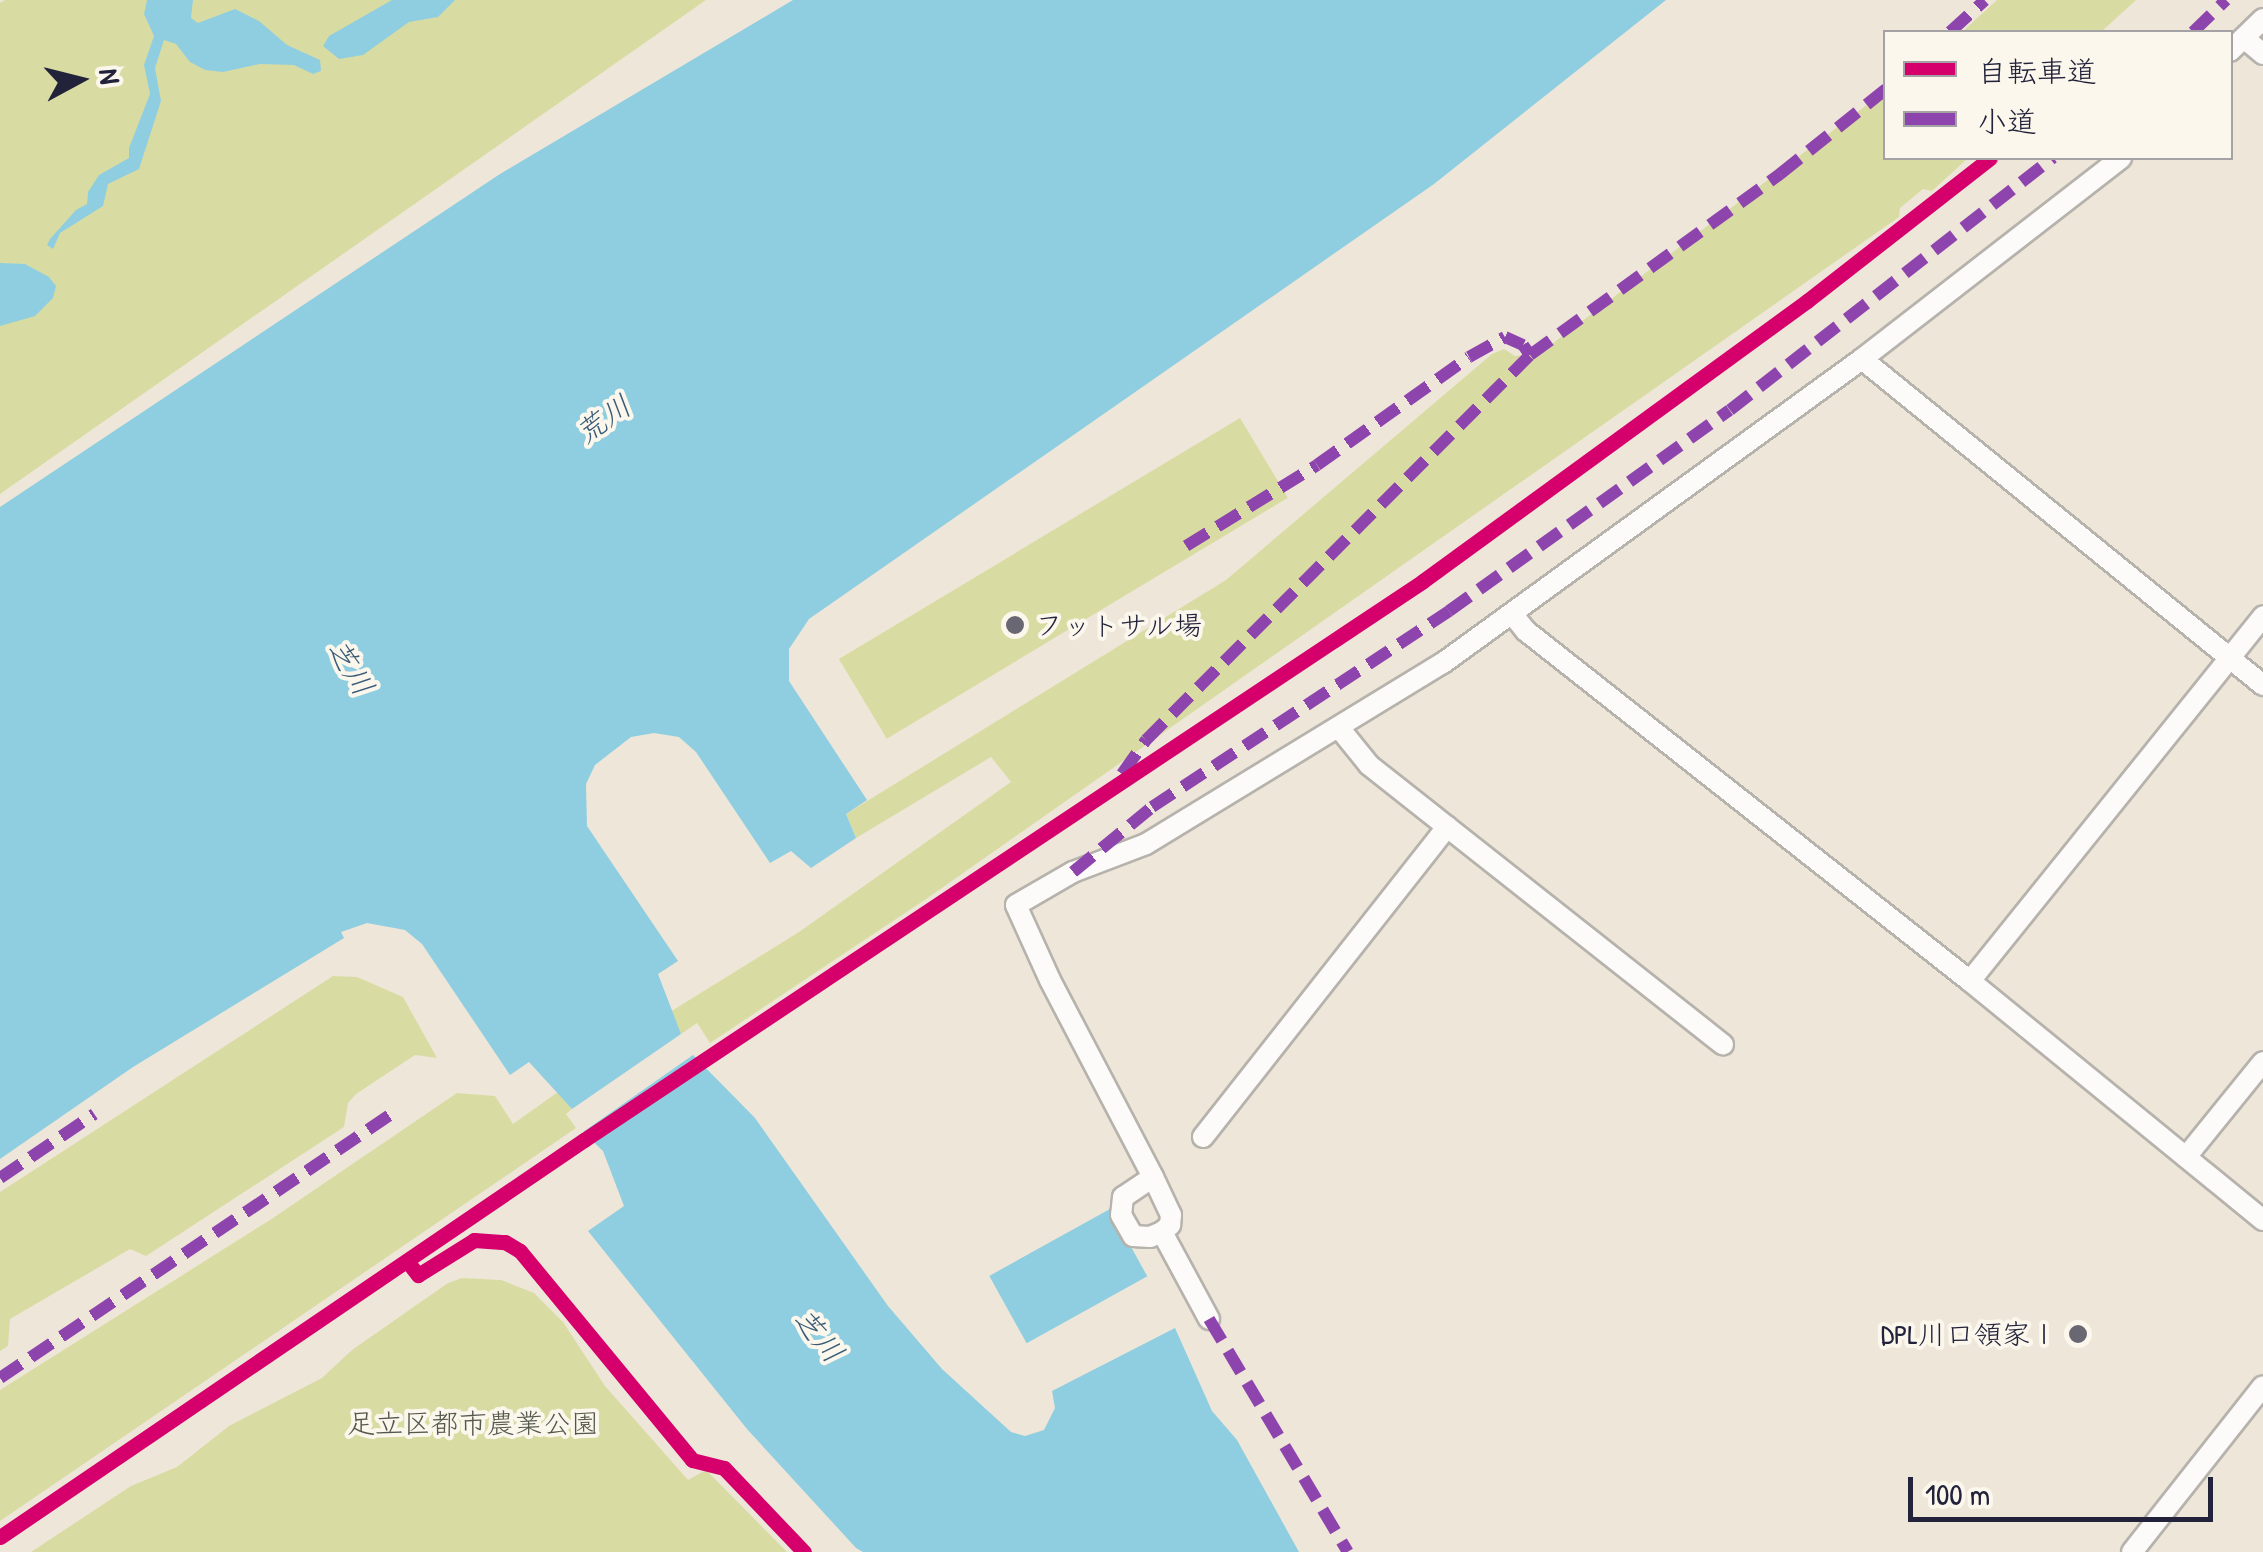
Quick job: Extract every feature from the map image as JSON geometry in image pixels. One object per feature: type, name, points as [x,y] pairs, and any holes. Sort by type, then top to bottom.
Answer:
[{"type":"street","points":[[2263,18],[2237,44],[2263,54]]},
{"type":"street","points":[[1153,1178],[1122,1198],[1121,1215],[1134,1236],[1150,1238],[1162,1232],[1170,1225],[1171,1214],[1153,1178],[1050,980],[1016,905],[1073,872],[1146,844],[1340,729],[1512,615],[1862,360],[2118,160]]},
{"type":"street","points":[[1862,360],[2263,685]]},
{"type":"street","points":[[1512,615],[1526,631],[1970,981],[2263,1220]]},
{"type":"street","points":[[1970,981],[2263,616]]},
{"type":"street","points":[[1340,729],[1368,765],[1723,1045]]},
{"type":"street","points":[[1203,1137],[1446,827]]},
{"type":"street","points":[[2186,1156],[2263,1062]]},
{"type":"street","points":[[1162,1232],[1209,1318]]},
{"type":"street","points":[[2132,1552],[2263,1386]]},
{"type":"green space","points":[[706,0],[0,494],[0,3]]},
{"type":"green space","points":[[1997,0],[2136,0],[2103,30],[1964,30]]},
{"type":"green space","points":[[1883,93],[1883,160],[1966,160],[1932,191],[1923,189],[1900,208],[1899,217],[929,897],[710,1043],[697,1023],[681,1034],[670,1012],[799,932],[1011,782],[991,757],[856,838],[846,814],[1226,580],[1492,354],[1504,349],[1515,356],[1540,353]]},
{"type":"green space","name":"フットサル場","points":[[1240,418],[1288,498],[887,739],[839,659]]},
{"type":"green space","points":[[333,976],[357,977],[403,997],[437,1058],[415,1055],[356,1094],[348,1103],[344,1127],[146,1256],[130,1249],[10,1319],[8,1346],[0,1351],[0,1192]]},
{"type":"green space","points":[[558,1092],[572,1109],[566,1114],[576,1128],[0,1521],[0,1390],[270,1220],[457,1093],[495,1096],[513,1124]]},
{"type":"green space","name":"足立区都市農業公園","points":[[462,1278],[501,1280],[534,1293],[563,1322],[605,1386],[688,1480],[706,1470],[787,1552],[31,1552],[131,1486],[177,1467],[229,1426],[322,1378],[352,1350],[448,1283]]},
{"type":"water","points":[[147,0],[193,0],[191,18],[198,23],[235,9],[259,21],[287,45],[320,60],[321,71],[313,74],[294,65],[260,64],[223,72],[205,70],[190,62],[176,44],[164,40],[155,68],[161,101],[139,169],[108,184],[103,206],[60,233],[53,249],[47,245],[50,239],[76,210],[87,204],[88,192],[99,175],[129,158],[129,148],[150,94],[144,65],[154,36],[144,14]]},
{"type":"water","points":[[392,0],[455,0],[438,17],[409,22],[363,55],[339,59],[323,46],[329,36]]},
{"type":"water","points":[[793,0],[1666,0],[1434,184],[809,619],[789,649],[789,681],[867,800],[846,814],[856,838],[811,868],[791,851],[770,863],[696,752],[679,737],[654,733],[631,737],[595,765],[586,784],[587,826],[678,961],[658,974],[681,1034],[572,1109],[529,1062],[510,1075],[422,944],[405,930],[367,923],[341,932],[344,938],[133,1067],[0,1159],[0,507],[500,174]]},
{"type":"water","points":[[0,263],[25,264],[49,277],[56,286],[53,298],[35,316],[0,326]]},
{"type":"water","name":"芝川","points":[[693,1055],[755,1118],[888,1306],[942,1369],[1011,1432],[1025,1436],[1044,1430],[1055,1408],[1052,1391],[1175,1328],[1212,1411],[1237,1440],[1299,1552],[863,1552],[856,1548],[747,1429],[588,1231],[624,1206],[603,1151],[583,1132]]},
{"type":"water","points":[[1110,1209],[1147,1276],[1027,1343],[989,1276]]},
{"type":"marked path","points":[[1952,30],[1985,0]]},
{"type":"marked path","points":[[2195,30],[2226,0]]},
{"type":"marked path","points":[[1122,774],[1146,740],[1530,355],[1780,174],[1883,91]]},
{"type":"marked path","points":[[1073,872],[1152,807],[1449,611],[1730,410],[2050,160]]},
{"type":"marked path","points":[[1186,546],[1317,465],[1469,357],[1505,337],[1523,345],[1530,355]]},
{"type":"marked path","points":[[0,1378],[398,1110]]},
{"type":"marked path","points":[[0,1178],[94,1114]]},
{"type":"marked path","points":[[1209,1319],[1348,1552]]},
{"type":"cycle path","points":[[0,1537],[584,1140],[1423,581],[1807,301],[1987,160]]},
{"type":"cycle path","points":[[407,1261],[418,1275],[474,1240],[505,1242],[520,1251],[692,1460],[724,1468],[804,1552]]},
{"type":"place","name":"フットサル場","points":[[1015,625]]},
{"type":"place","name":"DPL川口領家Ⅰ","points":[[2078,1334]]},
{"type":"water label","name":"荒川","points":[[603,419]]}]
